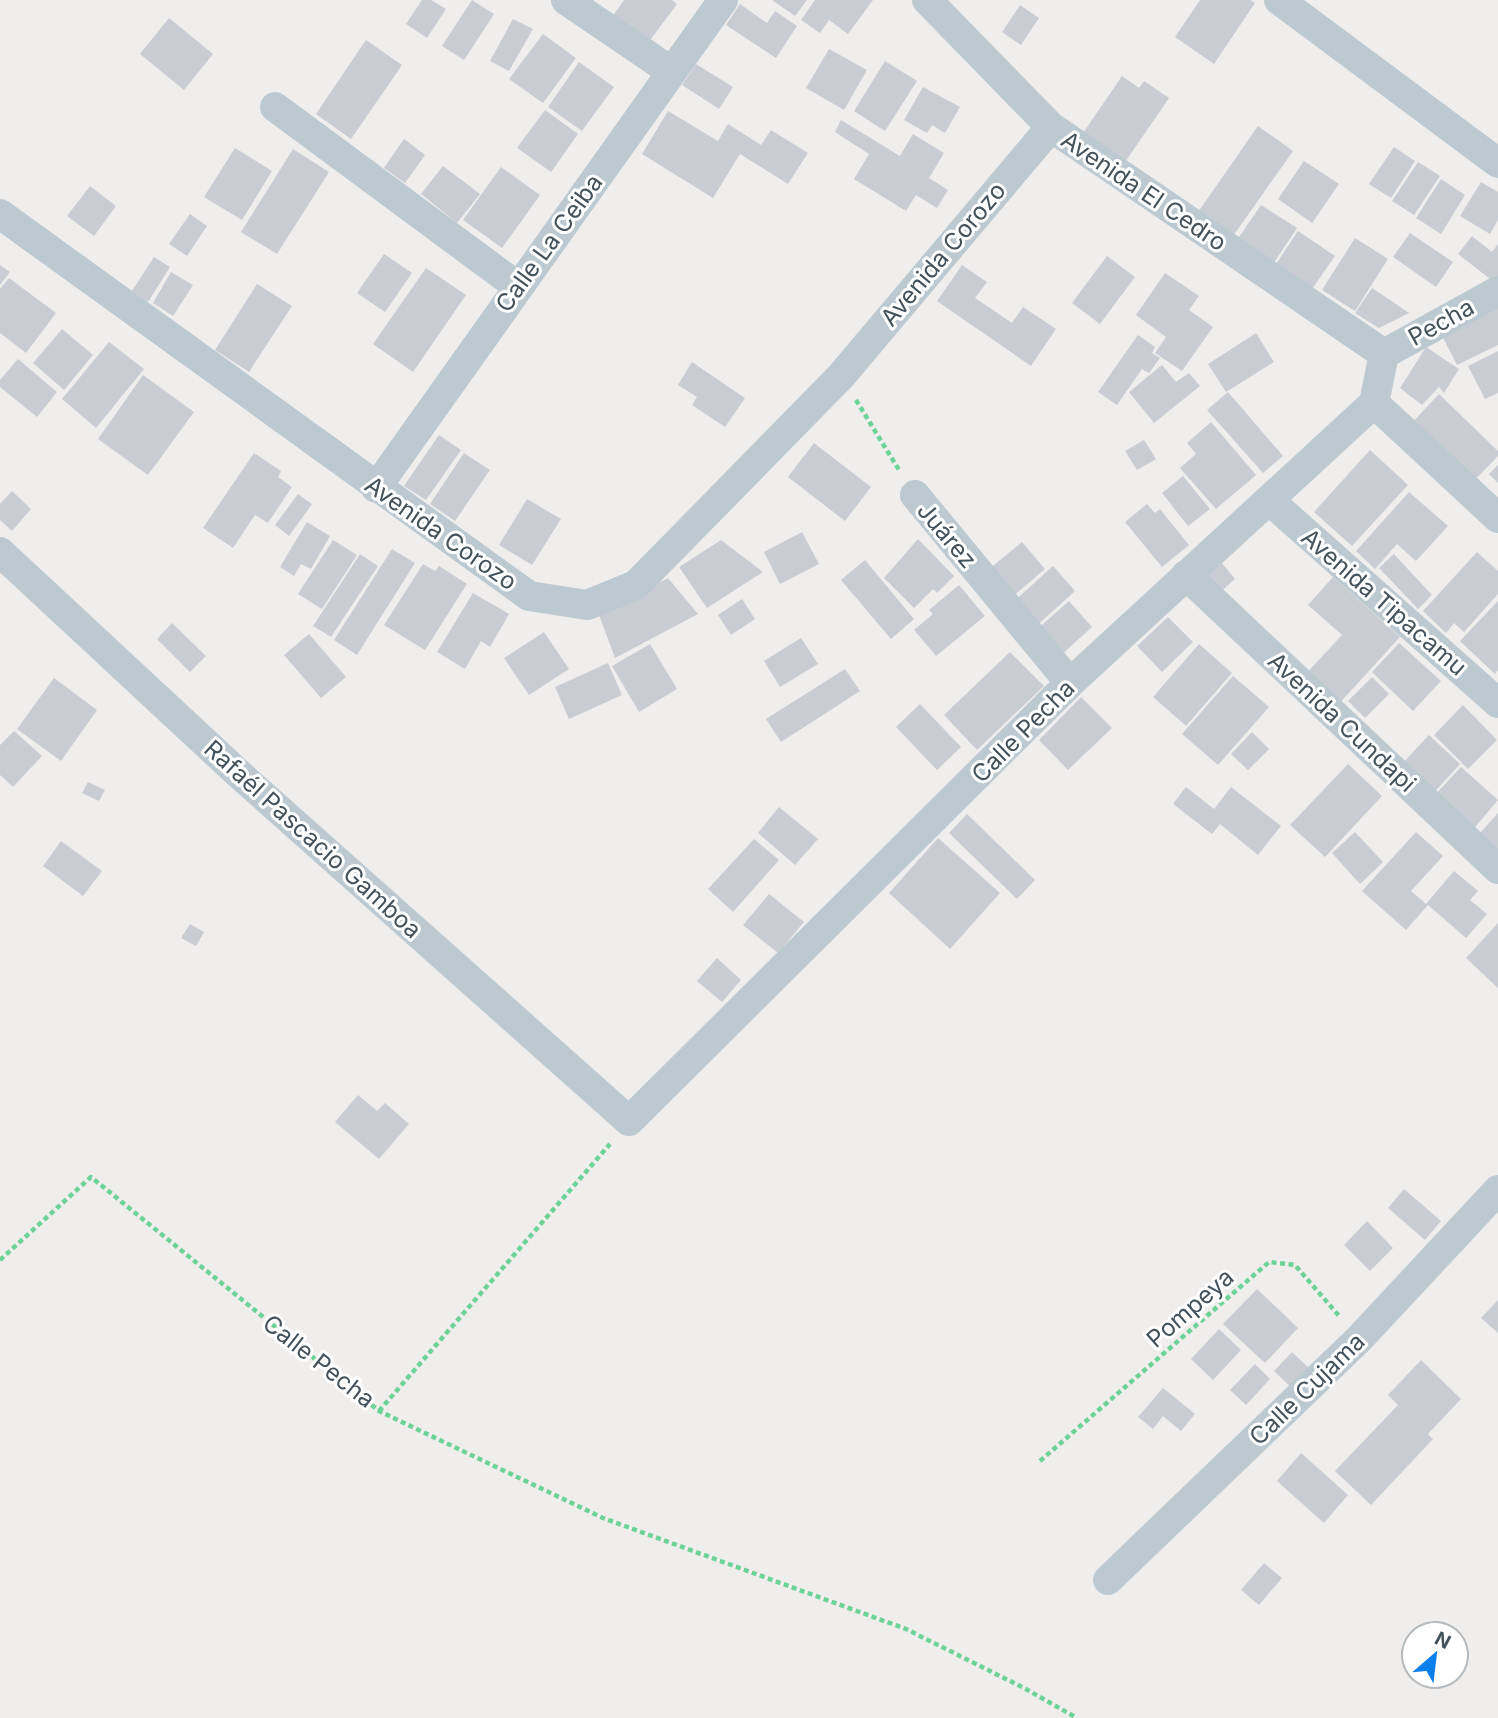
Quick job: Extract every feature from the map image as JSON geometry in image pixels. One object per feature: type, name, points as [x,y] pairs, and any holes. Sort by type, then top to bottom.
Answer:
[{"type":"street","points":[[566,0],[672,72]]},
{"type":"street","name":"Calle La Ceiba","points":[[376,488],[517,286],[723,0]]},
{"type":"street","name":"Avenida El Cedro","points":[[927,0],[1051,127],[1384,354]]},
{"type":"street","points":[[1279,0],[1498,163]]},
{"type":"street","points":[[275,107],[517,286]]},
{"type":"street","name":"Avenida Corozo","points":[[0,214],[529,596],[587,606],[636,585],[841,376],[1051,127]]},
{"type":"street","name":"Pecha","points":[[1384,354],[1498,291]]},
{"type":"street","points":[[1384,354],[1374,403],[1498,518]]},
{"type":"street","name":"Calle Pecha","points":[[638,1113],[1070,683],[1374,403]]},
{"type":"street","name":"Juárez","points":[[915,495],[1070,683]]},
{"type":"street","name":"Avenida Tipacamu","points":[[1270,501],[1498,703]]},
{"type":"street","name":"Rafaél Pascacio Gamboa","points":[[0,552],[240,775],[638,1113]]},
{"type":"street","name":"Avenida Cundapi","points":[[1186,575],[1498,869]]},
{"type":"street","name":"Calle Cujama","points":[[1108,1580],[1359,1339],[1498,1190]]},
{"type":"path","name":"Juárez","points":[[841,376],[915,495]]},
{"type":"path","name":"Calle Pecha","points":[[0,1259],[92,1177],[379,1411],[638,1113]]},
{"type":"path","name":"Pompeya","points":[[1040,1461],[1269,1262],[1295,1265],[1359,1339]]},
{"type":"path","points":[[379,1411],[603,1518],[905,1629],[1024,1688],[1077,1718]]},
{"type":"building","points":[[422,0],[431,0],[446,9],[427,38],[406,24]]},
{"type":"building","points":[[472,0],[494,14],[464,60],[442,46]]},
{"type":"building","points":[[624,0],[672,0],[677,4],[648,43],[612,17]]},
{"type":"building","points":[[772,0],[807,0],[795,16]]},
{"type":"building","points":[[815,0],[873,0],[848,34],[829,20],[820,33],[801,20]]},
{"type":"building","points":[[1200,0],[1250,0],[1255,3],[1214,64],[1175,37]]},
{"type":"building","points":[[740,4],[767,23],[775,11],[797,26],[776,58],[726,25]]},
{"type":"building","points":[[1020,5],[1039,18],[1021,45],[1002,32]]},
{"type":"building","points":[[169,18],[213,54],[184,90],[140,54]]},
{"type":"building","points":[[513,19],[533,29],[509,71],[490,61]]},
{"type":"building","points":[[543,34],[576,58],[543,103],[509,79]]},
{"type":"building","points":[[366,40],[402,65],[351,139],[316,114]]},
{"type":"building","points":[[829,49],[867,70],[844,110],[806,88]]},
{"type":"building","points":[[885,61],[917,81],[885,131],[854,111]]},
{"type":"building","points":[[579,62],[614,87],[582,131],[548,107]]},
{"type":"building","points":[[696,64],[733,87],[719,109],[682,85]]},
{"type":"building","points":[[1122,76],[1139,88],[1144,81],[1169,98],[1121,168],[1079,139]]},
{"type":"building","points":[[923,87],[960,107],[945,133],[932,125],[927,133],[904,120]]},
{"type":"building","points":[[545,110],[578,134],[551,172],[517,148]]},
{"type":"building","points":[[668,111],[718,141],[728,124],[761,145],[771,130],[808,153],[788,184],[740,154],[713,198],[642,154]]},
{"type":"building","points":[[841,120],[900,156],[913,134],[944,153],[929,178],[948,190],[937,208],[916,195],[906,211],[854,179],[869,154],[835,132]]},
{"type":"building","points":[[1258,126],[1293,151],[1231,239],[1196,215]]},
{"type":"building","points":[[404,139],[425,155],[405,183],[384,168]]},
{"type":"building","points":[[1394,147],[1415,161],[1391,198],[1369,184]]},
{"type":"building","points":[[235,148],[272,171],[242,220],[204,197]]},
{"type":"building","points":[[293,149],[329,172],[277,254],[241,232]]},
{"type":"building","points":[[1304,161],[1339,184],[1312,223],[1278,199]]},
{"type":"building","points":[[1418,162],[1440,176],[1414,215],[1392,201]]},
{"type":"building","points":[[443,166],[480,194],[457,223],[421,194]]},
{"type":"building","points":[[501,167],[540,195],[502,248],[463,220]]},
{"type":"building","points":[[1441,179],[1465,195],[1441,234],[1416,218]]},
{"type":"building","points":[[1481,182],[1498,192],[1498,220],[1490,234],[1460,216]]},
{"type":"building","points":[[90,186],[116,206],[94,236],[67,216]]},
{"type":"building","points":[[1261,205],[1297,228],[1273,264],[1237,240]]},
{"type":"building","points":[[190,214],[207,226],[187,256],[169,244]]},
{"type":"building","points":[[1298,231],[1335,256],[1308,295],[1272,270]]},
{"type":"building","points":[[1410,233],[1453,262],[1436,287],[1393,257]]},
{"type":"building","points":[[1472,236],[1492,252],[1498,244],[1498,276],[1494,282],[1458,254]]},
{"type":"building","points":[[1355,238],[1388,259],[1355,311],[1322,290]]},
{"type":"building","points":[[384,254],[412,273],[385,312],[357,293]]},
{"type":"building","points":[[1107,256],[1135,277],[1100,324],[1072,303]]},
{"type":"building","points":[[154,257],[170,267],[148,302],[132,291]]},
{"type":"building","points":[[0,265],[10,272],[0,285]]},
{"type":"building","points":[[962,265],[987,282],[975,298],[1012,323],[1023,307],[1056,329],[1031,366],[937,301]]},
{"type":"building","points":[[426,268],[466,295],[413,372],[373,344]]},
{"type":"building","points":[[171,272],[193,285],[173,316],[153,303]]},
{"type":"building","points":[[1165,273],[1199,296],[1189,310],[1213,327],[1182,371],[1155,353],[1166,337],[1136,315]]},
{"type":"building","points":[[9,278],[56,313],[26,353],[0,333],[0,289]]},
{"type":"building","points":[[257,284],[292,306],[249,372],[215,350]]},
{"type":"building","points":[[1372,288],[1409,313],[1379,328],[1355,313]]},
{"type":"building","points":[[1498,298],[1498,345],[1457,365],[1438,328]]},
{"type":"building","points":[[62,329],[93,355],[64,390],[33,363]]},
{"type":"building","points":[[1256,333],[1274,362],[1226,392],[1208,364]]},
{"type":"building","points":[[1138,335],[1155,347],[1152,353],[1160,358],[1149,373],[1142,369],[1117,405],[1098,392]]},
{"type":"building","points":[[109,342],[144,369],[96,428],[62,399]]},
{"type":"building","points":[[1426,347],[1459,369],[1444,393],[1439,387],[1422,405],[1400,388]]},
{"type":"building","points":[[1498,351],[1498,393],[1485,399],[1468,366]]},
{"type":"building","points":[[18,359],[57,392],[37,417],[0,387],[0,380]]},
{"type":"building","points":[[692,362],[745,398],[725,427],[692,405],[697,397],[678,385]]},
{"type":"building","points":[[1162,365],[1176,382],[1189,373],[1200,386],[1154,423],[1129,392]]},
{"type":"building","points":[[143,375],[194,412],[148,475],[98,439]]},
{"type":"building","points":[[1228,392],[1283,456],[1263,473],[1207,410]]},
{"type":"building","points":[[1439,394],[1498,451],[1498,456],[1468,487],[1406,429]]},
{"type":"building","points":[[1211,422],[1256,475],[1216,509],[1180,468],[1196,454],[1187,443]]},
{"type":"building","points":[[439,435],[461,450],[426,500],[404,486]]},
{"type":"building","points":[[1144,440],[1156,459],[1137,470],[1125,451]]},
{"type":"building","points":[[814,443],[871,487],[845,521],[788,477]]},
{"type":"building","points":[[1370,450],[1408,485],[1352,546],[1314,512]]},
{"type":"building","points":[[254,453],[281,471],[278,477],[292,487],[268,523],[255,515],[233,548],[203,528]]},
{"type":"building","points":[[464,453],[490,470],[455,521],[430,504]]},
{"type":"building","points":[[1498,465],[1498,483],[1489,474]]},
{"type":"building","points":[[1183,476],[1210,509],[1188,526],[1162,493]]},
{"type":"building","points":[[12,491],[31,509],[12,531],[0,520],[0,504]]},
{"type":"building","points":[[1409,492],[1448,526],[1416,561],[1397,544],[1375,569],[1356,551]]},
{"type":"building","points":[[298,494],[312,504],[289,536],[275,525]]},
{"type":"building","points":[[527,499],[561,519],[532,565],[499,545]]},
{"type":"building","points":[[1147,504],[1155,513],[1160,509],[1189,545],[1162,567],[1125,522]]},
{"type":"building","points":[[307,522],[330,536],[311,569],[301,564],[294,576],[280,567]]},
{"type":"building","points":[[802,532],[819,564],[780,584],[764,552]]},
{"type":"building","points":[[918,539],[954,576],[937,593],[933,589],[914,608],[884,578]]},
{"type":"building","points":[[333,540],[357,555],[322,609],[298,594]]},
{"type":"building","points":[[721,540],[763,572],[707,608],[679,567]]},
{"type":"building","points":[[1022,542],[1045,569],[1011,598],[988,570]]},
{"type":"building","points":[[392,549],[415,563],[357,655],[334,640]]},
{"type":"building","points":[[1477,552],[1498,571],[1498,594],[1464,632],[1454,623],[1446,633],[1423,611]]},
{"type":"building","points":[[360,554],[378,566],[331,637],[313,626]]},
{"type":"building","points":[[1394,554],[1432,595],[1418,609],[1379,568]]},
{"type":"building","points":[[865,560],[914,619],[891,639],[841,580]]},
{"type":"building","points":[[1221,562],[1235,579],[1217,595],[1202,579]]},
{"type":"building","points":[[423,564],[435,571],[439,566],[467,584],[425,650],[384,625]]},
{"type":"building","points":[[1053,566],[1075,591],[1034,628],[1012,603]]},
{"type":"building","points":[[1333,577],[1400,637],[1336,707],[1303,677],[1342,635],[1308,605]]},
{"type":"building","points":[[668,578],[698,614],[615,658],[599,615]]},
{"type":"building","points":[[959,585],[985,616],[936,656],[914,630],[933,614],[929,610]]},
{"type":"building","points":[[473,593],[509,614],[490,647],[481,641],[465,669],[437,652]]},
{"type":"building","points":[[742,599],[755,619],[731,635],[718,615]]},
{"type":"building","points":[[1069,601],[1092,627],[1058,658],[1034,632]]},
{"type":"building","points":[[1498,601],[1498,670],[1495,674],[1460,641]]},
{"type":"building","points":[[1168,617],[1193,642],[1162,672],[1137,646]]},
{"type":"building","points":[[172,623],[206,656],[190,672],[157,639]]},
{"type":"building","points":[[544,632],[569,669],[529,695],[504,658]]},
{"type":"building","points":[[309,634],[346,677],[321,698],[284,655]]},
{"type":"building","points":[[801,638],[818,664],[780,687],[764,661]]},
{"type":"building","points":[[1399,643],[1441,681],[1413,711],[1372,672]]},
{"type":"building","points":[[650,644],[677,689],[639,712],[612,666]]},
{"type":"building","points":[[1199,644],[1232,673],[1186,726],[1153,697]]},
{"type":"building","points":[[1010,652],[1044,686],[977,750],[944,715]]},
{"type":"building","points":[[608,663],[622,695],[569,719],[555,687]]},
{"type":"building","points":[[845,669],[860,691],[781,742],[766,719]]},
{"type":"building","points":[[1233,676],[1269,707],[1218,765],[1182,734]]},
{"type":"building","points":[[1372,677],[1389,694],[1365,718],[1348,701]]},
{"type":"building","points":[[54,678],[97,710],[61,761],[17,729]]},
{"type":"building","points":[[1081,697],[1112,728],[1068,770],[1039,740]]},
{"type":"building","points":[[920,704],[961,747],[937,770],[896,727]]},
{"type":"building","points":[[1463,705],[1497,740],[1468,769],[1434,735]]},
{"type":"building","points":[[14,731],[42,756],[13,787],[0,775],[0,745]]},
{"type":"building","points":[[1252,732],[1269,749],[1248,770],[1231,754]]},
{"type":"building","points":[[1429,735],[1460,764],[1429,798],[1398,768]]},
{"type":"building","points":[[1348,764],[1382,796],[1325,857],[1290,825]]},
{"type":"building","points":[[1461,767],[1498,800],[1471,832],[1433,797]]},
{"type":"building","points":[[88,782],[105,790],[99,801],[82,793]]},
{"type":"building","points":[[1186,787],[1214,809],[1231,787],[1281,826],[1258,855],[1220,824],[1212,834],[1173,804]]},
{"type":"building","points":[[779,807],[818,839],[795,865],[758,833]]},
{"type":"building","points":[[1498,813],[1498,849],[1480,833]]},
{"type":"building","points":[[967,814],[1035,880],[1017,899],[949,833]]},
{"type":"building","points":[[1355,832],[1383,862],[1360,884],[1332,853]]},
{"type":"building","points":[[1416,832],[1443,856],[1411,891],[1426,904],[1454,871],[1478,891],[1470,900],[1487,914],[1466,938],[1428,905],[1406,930],[1362,891]]},
{"type":"building","points":[[938,838],[1000,893],[950,949],[889,893]]},
{"type":"building","points":[[754,839],[779,860],[733,912],[708,889]]},
{"type":"building","points":[[61,841],[102,871],[83,896],[43,866]]},
{"type":"building","points":[[769,894],[804,922],[778,953],[743,925]]},
{"type":"building","points":[[1498,923],[1498,988],[1466,958]]},
{"type":"building","points":[[190,924],[204,932],[196,946],[181,938]]},
{"type":"building","points":[[717,958],[741,980],[722,1002],[697,981]]},
{"type":"building","points":[[358,1095],[377,1111],[385,1103],[409,1124],[379,1159],[335,1122]]},
{"type":"building","points":[[1404,1189],[1441,1221],[1425,1240],[1388,1208]]},
{"type":"building","points":[[1367,1221],[1393,1248],[1370,1271],[1344,1245]]},
{"type":"building","points":[[1257,1289],[1298,1328],[1265,1363],[1223,1324]]},
{"type":"building","points":[[1498,1300],[1498,1333],[1481,1318]]},
{"type":"building","points":[[1219,1329],[1241,1350],[1213,1380],[1191,1359]]},
{"type":"building","points":[[1292,1352],[1313,1372],[1295,1391],[1274,1371]]},
{"type":"building","points":[[1421,1360],[1461,1399],[1428,1434],[1433,1439],[1371,1505],[1335,1471],[1398,1405],[1388,1395]]},
{"type":"building","points":[[1255,1364],[1270,1379],[1246,1405],[1230,1390]]},
{"type":"building","points":[[1163,1388],[1195,1414],[1181,1431],[1163,1416],[1153,1429],[1138,1417]]},
{"type":"building","points":[[1301,1453],[1348,1495],[1324,1523],[1277,1481]]},
{"type":"building","points":[[1264,1563],[1282,1578],[1259,1605],[1241,1590]]}]
